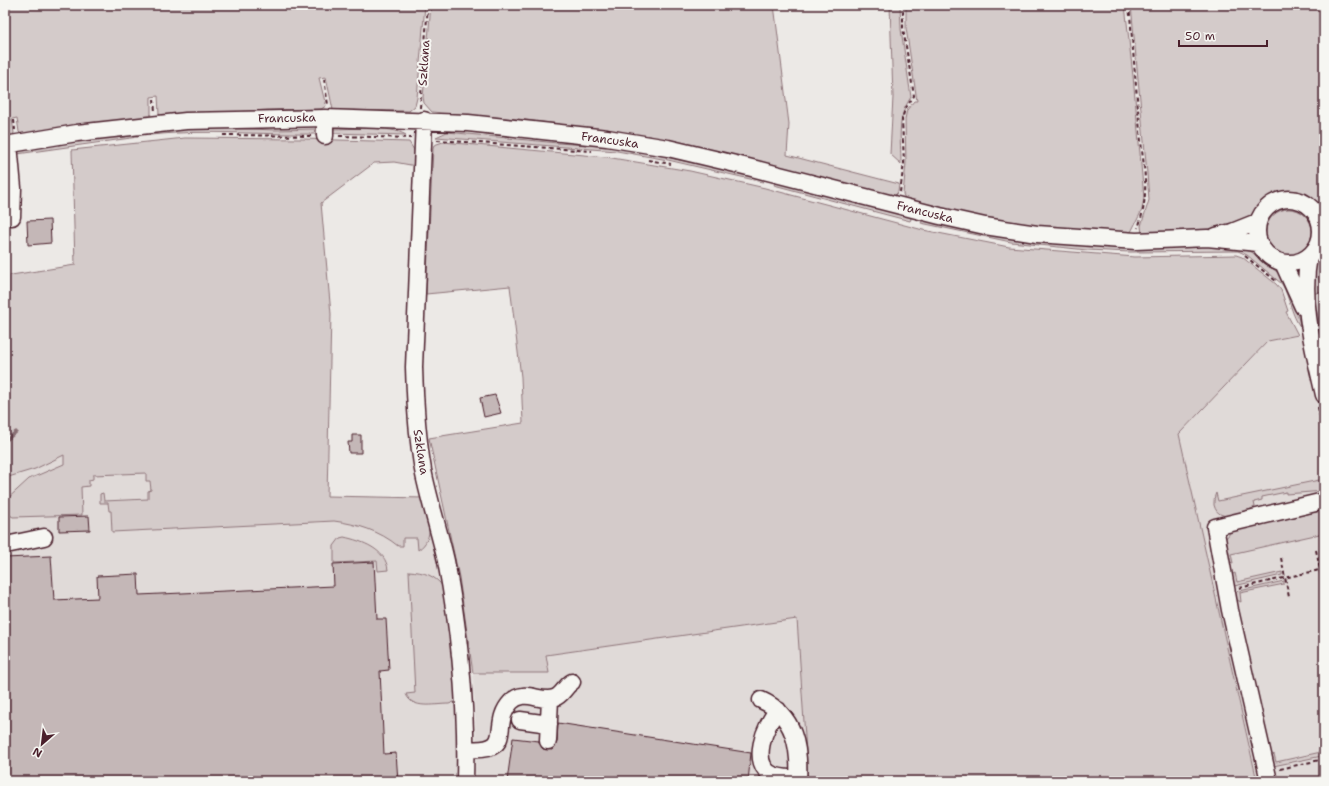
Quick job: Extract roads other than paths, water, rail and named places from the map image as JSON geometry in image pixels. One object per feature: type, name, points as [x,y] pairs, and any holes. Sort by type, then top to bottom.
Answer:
[{"type":"street","name":"Francuska","points":[[7,144],[145,131],[192,120],[327,118],[422,120],[468,123],[607,138],[668,148],[771,179],[898,205],[917,218],[1037,234],[1136,240],[1207,238],[1258,243]]},
{"type":"street","points":[[325,136],[327,118]]},
{"type":"street","name":"Szklana","points":[[422,120],[423,145],[414,367],[415,404],[423,471],[445,559],[458,633],[465,709],[465,781]]},
{"type":"street","points":[[7,144],[13,188],[12,218]]},
{"type":"street","points":[[1291,199],[1302,202],[1311,208],[1317,216],[1321,227],[1320,238],[1316,248],[1309,256],[1301,261],[1283,263],[1264,253],[1258,243],[1256,233],[1257,222],[1262,212],[1270,204],[1280,200],[1291,199]]},
{"type":"street","name":"Francuska","points":[[1207,238],[1232,232],[1257,222]]},
{"type":"street","points":[[1309,256],[1305,279],[1308,321],[1321,399]]},
{"type":"street","points":[[1283,263],[1308,321]]},
{"type":"street","points":[[1268,777],[1226,591],[1215,528],[1324,501]]},
{"type":"street","points":[[6,545],[44,537]]},
{"type":"street","points":[[466,749],[488,749],[496,744],[500,735],[504,713],[513,700],[526,695],[550,699],[560,695],[572,682]]},
{"type":"street","points":[[548,741],[550,699]]},
{"type":"street","points":[[761,700],[778,710],[791,727],[796,743],[799,764],[798,780],[773,775],[764,768],[760,759],[766,728],[772,716],[778,710]]},
{"type":"street","points":[[520,720],[549,724]]},
{"type":"waterway","points":[[5,441],[16,432]]}]
